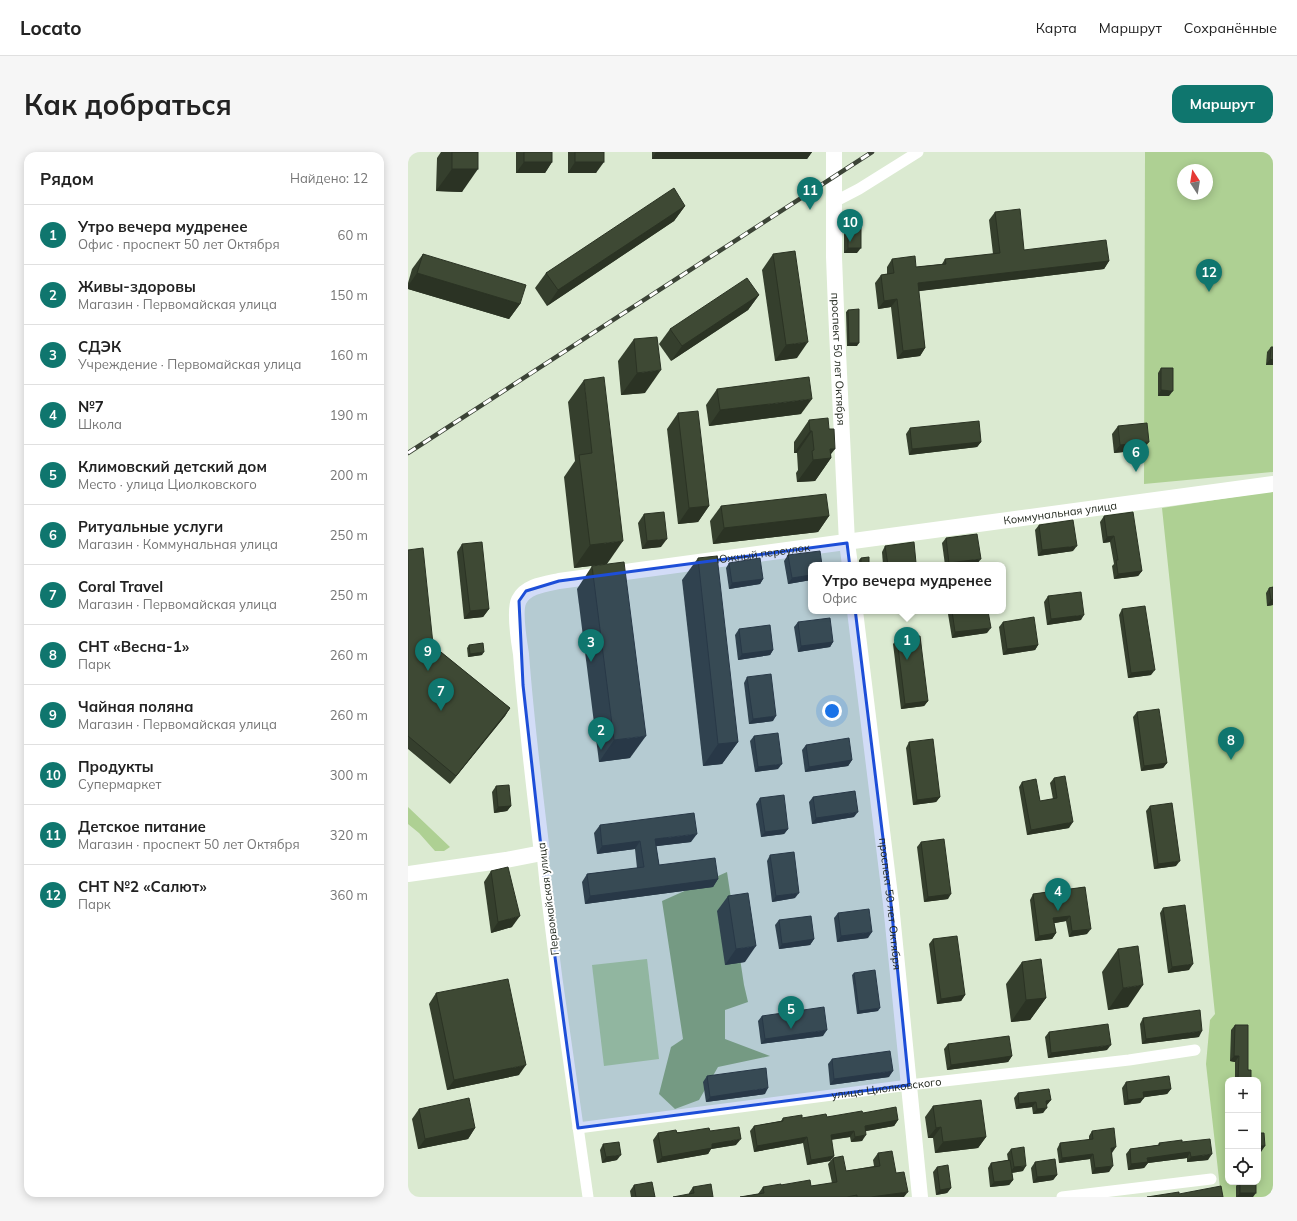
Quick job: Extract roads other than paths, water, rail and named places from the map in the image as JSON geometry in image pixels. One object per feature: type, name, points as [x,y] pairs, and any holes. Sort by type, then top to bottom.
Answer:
[{"type":"street","name":"проспект 50 лет Октября","points":[[834,152],[834,257],[838,376],[847,543],[850,562]]},
{"type":"street","points":[[834,202],[859,189],[918,152]]},
{"type":"street","name":"Коммунальная улица","points":[[847,543],[1273,484]]},
{"type":"street","name":"Южный переулок","points":[[519,601],[526,591],[537,586],[559,581],[847,543]]},
{"type":"street","name":"Первомайская улица","points":[[519,601],[517,618],[523,685],[545,883],[588,1197]]},
{"type":"street","name":"проспект 50 лет Октября","points":[[855,614],[891,904],[920,1197]]},
{"type":"street","points":[[408,874],[506,860],[542,853]]},
{"type":"street","name":"улица Циолковского","points":[[578,1128],[909,1085],[1129,1060],[1195,1050]]},
{"type":"street","points":[[1062,1197],[1211,1179]]},
{"type":"railway","points":[[408,453],[872,152]]},
{"type":"place","name":"Детское питание","points":[[810,210]]},
{"type":"place","name":"Продукты","points":[[850,242]]},
{"type":"place","name":"СНТ №2 «Салют»","points":[[1209,292]]},
{"type":"place","name":"Ритуальные услуги","points":[[1136,472]]},
{"type":"place","name":"Утро вечера мудренее","points":[[907,660]]},
{"type":"place","name":"СДЭК","points":[[591,662]]},
{"type":"place","name":"Чайная поляна","points":[[428,671]]},
{"type":"place","name":"Coral Travel","points":[[441,711]]},
{"type":"place","name":"Живы-здоровы","points":[[601,750]]},
{"type":"place","name":"СНТ «Весна-1»","points":[[1231,760]]},
{"type":"place","name":"№7","points":[[1058,911]]},
{"type":"place","name":"Климовский детский дом","points":[[791,1029]]}]
